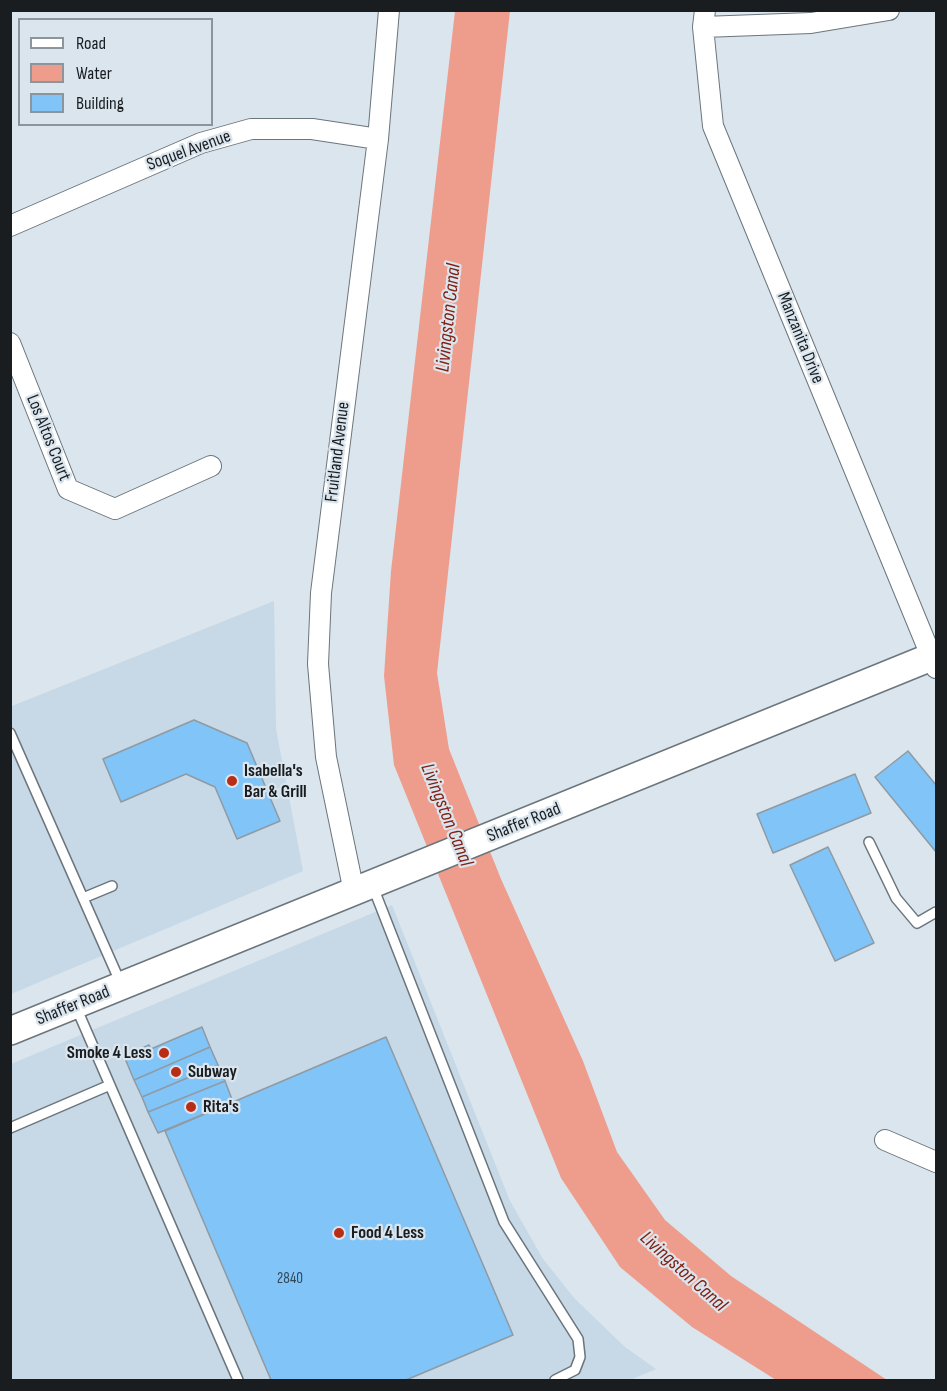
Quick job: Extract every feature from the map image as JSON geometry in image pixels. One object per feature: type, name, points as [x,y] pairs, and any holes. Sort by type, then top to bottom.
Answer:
[{"type":"main road","name":"Shaffer Road","points":[[10,1031],[935,660]]},
{"type":"street","name":"Fruitland Avenue","points":[[363,888],[326,757],[318,664],[321,593],[378,139],[389,10]]},
{"type":"street","points":[[704,19],[811,23],[889,10]]},
{"type":"street","name":"Manzanita Drive","points":[[704,19],[713,126],[935,660]]},
{"type":"street","name":"Soquel Avenue","points":[[10,226],[201,143],[251,129],[312,129],[378,139]]},
{"type":"street","name":"Los Altos Court","points":[[10,343],[68,489],[115,509],[211,466]]},
{"type":"street","points":[[885,1140],[936,1162]]},
{"type":"lane","points":[[10,733],[122,986]]},
{"type":"lane","points":[[869,842],[896,898],[917,923],[936,912]]},
{"type":"lane","points":[[83,898],[112,886]]},
{"type":"lane","points":[[363,888],[504,1222],[578,1339],[580,1357],[575,1370],[555,1380]]},
{"type":"lane","points":[[75,1005],[238,1380]]},
{"type":"lane","points":[[10,1128],[110,1085]]},
{"type":"shaded area","points":[[274,601],[276,729],[303,871],[11,994],[10,702],[12,706]]},
{"type":"shaded area","points":[[392,905],[510,1201],[543,1259],[575,1299],[625,1347],[656,1369],[630,1380],[11,1380],[11,1064]]},
{"type":"water","name":"Livingston Canal","points":[[455,11],[510,11],[437,673],[449,749],[501,879],[583,1061],[617,1152],[665,1220],[731,1276],[887,1380],[776,1380],[692,1327],[620,1267],[561,1178],[394,765],[384,676],[391,571]]},
{"type":"building","name":"Isabella's Bar & Grill","points":[[194,720],[247,743],[280,821],[237,839],[215,787],[186,774],[121,802],[103,759]]},
{"type":"building","points":[[908,751],[936,785],[936,852],[875,777]]},
{"type":"building","points":[[855,774],[871,813],[773,853],[757,814]]},
{"type":"building","points":[[828,847],[874,943],[835,961],[790,865]]},
{"type":"building","name":"Smoke 4 Less","points":[[202,1027],[210,1047],[134,1080],[124,1056],[149,1045],[151,1049]]},
{"type":"building","name":"Food 4 Less","points":[[386,1037],[513,1335],[406,1380],[271,1380],[165,1131]]},
{"type":"building","name":"Subway","points":[[210,1047],[218,1065],[142,1097],[134,1080]]},
{"type":"building","points":[[218,1065],[225,1081],[148,1112],[142,1097]]},
{"type":"building","name":"Rita's","points":[[225,1081],[233,1102],[158,1133],[148,1112]]},
{"type":"place","name":"Isabella's Bar & Grill","points":[[232,781]]},
{"type":"place","name":"Smoke 4 Less","points":[[164,1053]]},
{"type":"place","name":"Subway","points":[[176,1072]]},
{"type":"place","name":"Rita's","points":[[191,1107]]},
{"type":"place","name":"Food 4 Less","points":[[339,1233]]}]
